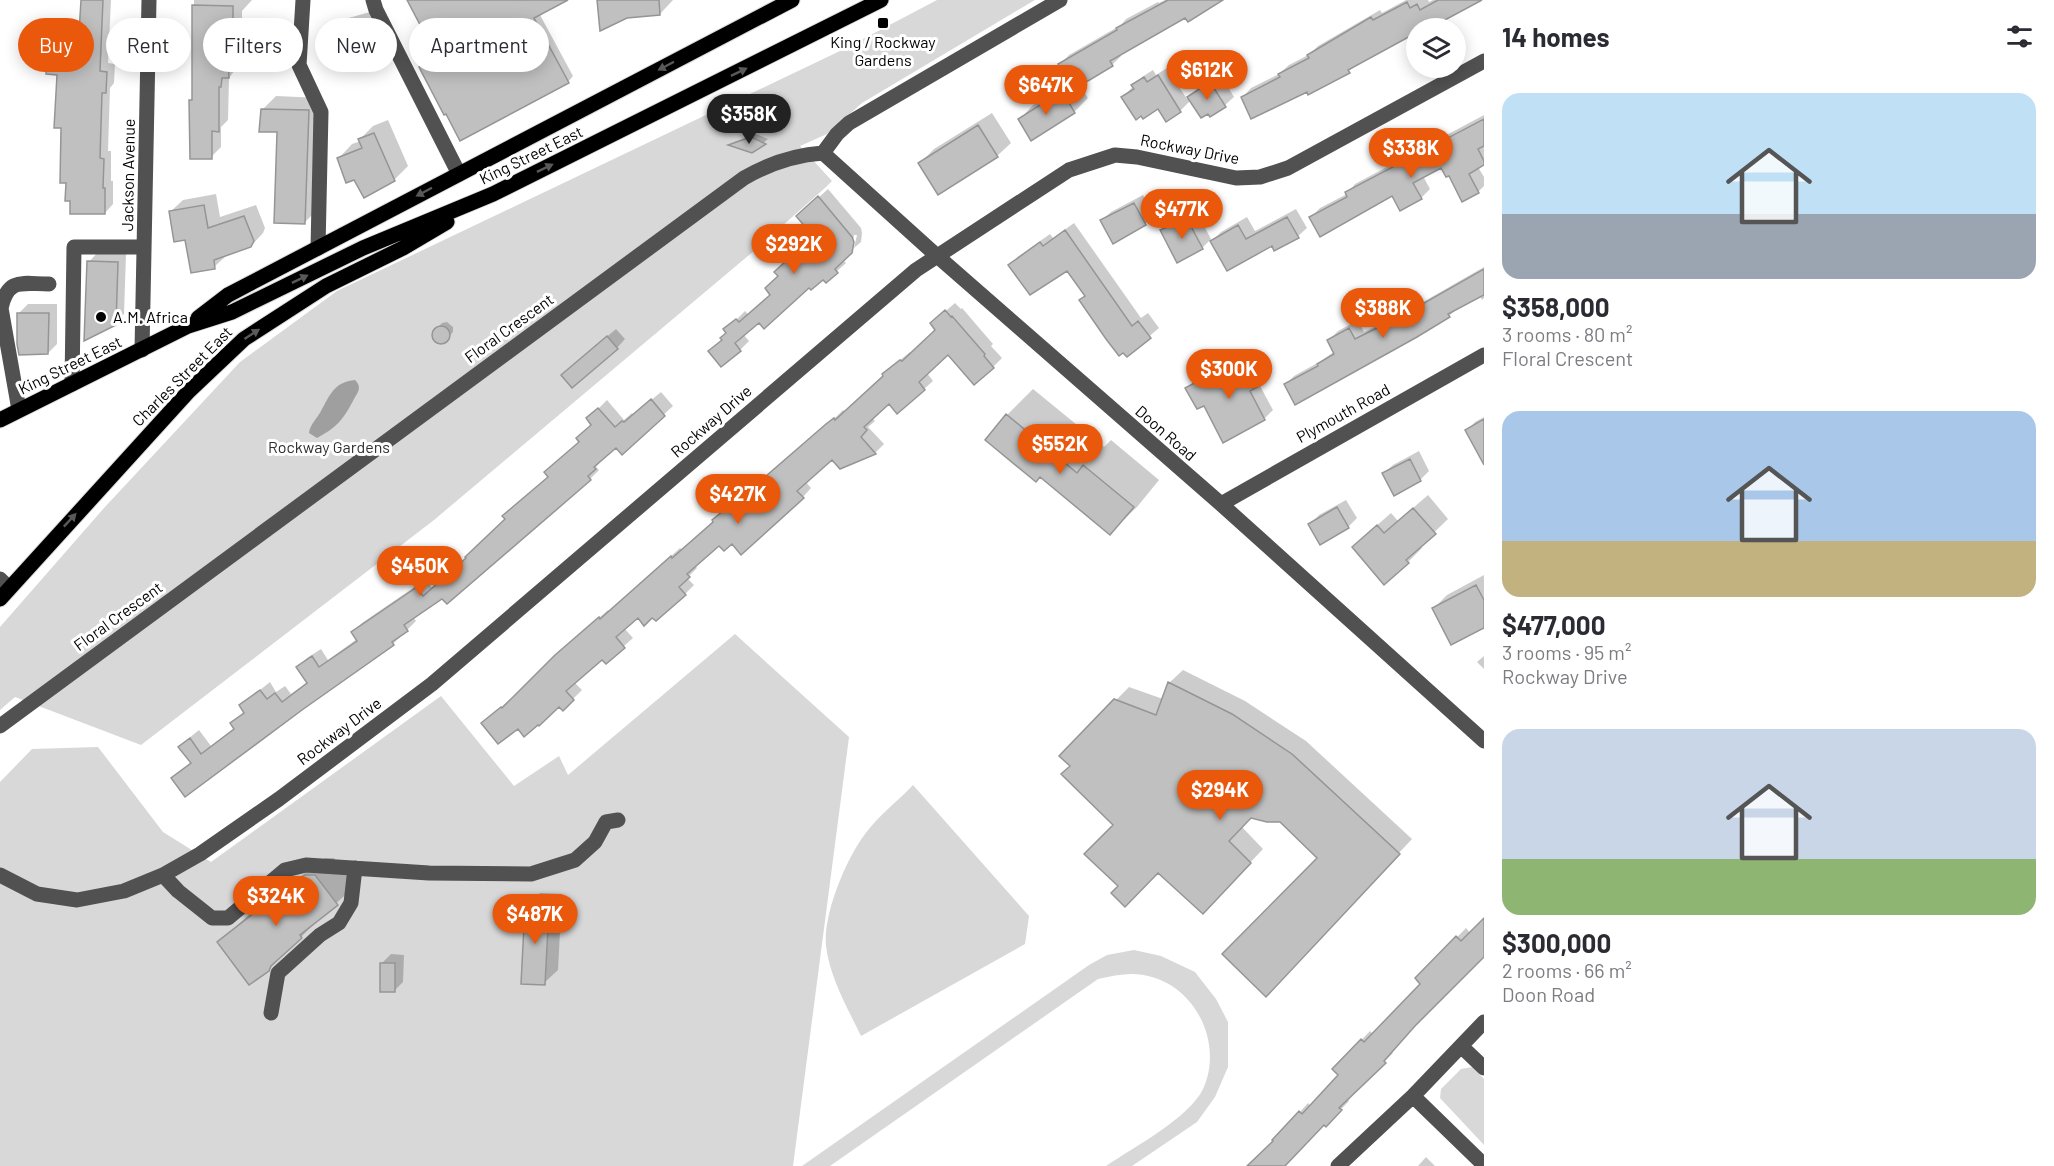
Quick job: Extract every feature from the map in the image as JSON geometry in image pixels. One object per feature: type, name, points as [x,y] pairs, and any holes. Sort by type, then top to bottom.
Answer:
[{"type":"main road","name":"King Street East","points":[[188,326],[228,295],[792,0]]},
{"type":"main road","name":"King Street East","points":[[0,418],[188,326],[232,312],[363,248],[493,194],[881,0]]},
{"type":"main road","name":"Charles Street East","points":[[3,589],[189,391],[244,339],[326,286],[403,248],[493,194]]},
{"type":"street","name":"Jackson Avenue","points":[[142,350],[149,0]]},
{"type":"street","points":[[303,0],[299,65],[321,111],[318,248]]},
{"type":"street","points":[[373,0],[459,174]]},
{"type":"street","points":[[823,153],[837,134],[849,123],[1060,0]]},
{"type":"street","name":"Rockway Drive","points":[[0,875],[37,894],[77,900],[124,891],[163,875],[200,854],[279,799],[432,684],[916,270],[1069,170],[1115,155],[1137,157],[1236,178],[1260,177],[1288,168],[1484,61]]},
{"type":"street","name":"Doon Road","points":[[823,153],[1221,504],[1484,741]]},
{"type":"street","name":"Floral Crescent","points":[[0,726],[744,178],[767,165],[803,154],[823,153]]},
{"type":"street","points":[[72,384],[74,247],[144,247]]},
{"type":"street","points":[[19,410],[1,308],[9,289],[16,284],[49,284]]},
{"type":"street","name":"Plymouth Road","points":[[1221,504],[1484,355]]},
{"type":"street","points":[[163,875],[178,891],[212,918],[228,918],[285,870],[306,865],[429,873],[531,874],[575,860],[595,842],[606,822],[618,820]]},
{"type":"street","points":[[271,1013],[278,973],[320,935],[339,923],[351,903],[355,868]]},
{"type":"street","points":[[1338,1166],[1413,1096],[1484,1022]]},
{"type":"street","points":[[1461,1046],[1484,1068]]},
{"type":"street","points":[[1413,1096],[1484,1165]]},
{"type":"green space","name":"Rockway Gardens","points":[[937,0],[1035,0],[862,103],[827,134],[800,146],[832,181],[826,187],[755,250],[434,520],[141,745],[15,697],[0,710],[0,627],[104,508],[240,362],[337,291],[842,50]]},
{"type":"green space","points":[[735,634],[849,737],[793,1166],[0,1166],[0,782],[32,749],[98,747],[163,832],[211,862],[441,696],[514,786],[559,756],[568,775]]},
{"type":"green space","points":[[913,785],[1029,916],[1025,944],[861,1036],[831,969],[826,946],[828,919],[837,887],[858,845],[876,821]]},
{"type":"green space","points":[[1134,950],[1161,956],[1195,972],[1216,999],[1228,1022],[1228,1067],[1215,1097],[1197,1122],[1132,1166],[1106,1166],[1186,1111],[1203,1089],[1210,1055],[1208,1038],[1202,1022],[1194,1007],[1182,994],[1152,977],[1132,974],[1098,979],[830,1166],[802,1166],[1089,965],[1107,955]]},
{"type":"green space","points":[[1473,1067],[1484,1079],[1484,1145],[1440,1098],[1441,1089],[1461,1069]]},
{"type":"shaded area","points":[[355,380],[359,386],[358,390],[346,414],[330,430],[317,438],[309,433],[312,424],[337,386]]},
{"type":"building","points":[[81,0],[103,0],[100,71],[107,72],[106,93],[102,93],[100,158],[104,159],[105,214],[70,214],[70,201],[65,201],[66,183],[60,183],[61,128],[54,128],[57,75],[46,74],[46,72],[94,72],[94,18],[80,18]]},
{"type":"building","points":[[407,0],[568,0],[534,18],[416,18]]},
{"type":"building","points":[[597,0],[659,0],[660,15],[627,18],[600,31]]},
{"type":"building","points":[[1168,0],[1223,0],[1188,22],[1185,18],[1110,61],[1113,66],[1073,90],[1058,64],[1117,30],[1116,28]]},
{"type":"building","points":[[1438,0],[1482,0],[1449,18],[1406,18],[1406,38],[1348,70],[1350,73],[1308,95],[1307,92],[1251,119],[1241,97],[1280,77],[1278,74],[1309,58],[1307,55],[1371,17],[1373,20],[1407,2],[1410,8],[1417,4],[1420,10]]},
{"type":"building","points":[[192,5],[233,6],[233,18],[203,18],[203,72],[229,72],[229,78],[222,78],[221,87],[219,87],[219,132],[212,131],[212,159],[190,159],[189,100],[192,100]]},
{"type":"building","points":[[549,46],[569,83],[460,141],[446,114],[444,115],[422,72],[549,72]]},
{"type":"building","points":[[1158,75],[1181,112],[1166,122],[1158,109],[1143,119],[1141,116],[1136,120],[1121,97],[1134,89],[1131,85],[1144,77],[1147,82]]},
{"type":"building","points":[[1210,82],[1226,107],[1210,117],[1208,114],[1201,118],[1187,97]]},
{"type":"building","points":[[1062,91],[1075,113],[1031,141],[1018,119]]},
{"type":"building","points":[[261,109],[309,110],[305,224],[274,223],[277,132],[259,132]]},
{"type":"building","points":[[1484,119],[1484,146],[1478,149],[1484,165],[1469,174],[1479,193],[1462,202],[1449,176],[1446,177],[1441,168],[1413,183],[1422,199],[1400,211],[1392,196],[1320,237],[1309,217],[1347,197],[1345,192]]},
{"type":"building","points":[[978,125],[998,157],[938,195],[918,163]]},
{"type":"building","points":[[374,133],[395,181],[364,198],[354,180],[346,183],[337,158],[362,148],[358,139]]},
{"type":"building","points":[[751,137],[766,144],[752,153],[728,145]]},
{"type":"building","points":[[818,196],[852,237],[854,242],[852,253],[835,269],[838,273],[826,283],[823,280],[811,290],[809,288],[764,329],[759,323],[735,343],[741,351],[721,367],[708,351],[722,340],[720,338],[726,333],[723,329],[736,319],[739,322],[770,295],[765,288],[778,276],[774,272],[813,236],[796,216]]},
{"type":"building","points":[[1134,203],[1146,225],[1113,244],[1100,220]]},
{"type":"building","points":[[204,205],[208,228],[244,216],[254,241],[251,247],[214,260],[215,269],[191,273],[185,240],[174,242],[169,211]]},
{"type":"building","points":[[1287,217],[1299,238],[1274,251],[1272,246],[1227,271],[1210,241],[1238,225],[1246,239]]},
{"type":"building","points":[[1187,219],[1203,249],[1177,263],[1160,230]]},
{"type":"building","points":[[1065,230],[1132,326],[1138,321],[1151,338],[1127,357],[1123,353],[1119,356],[1106,339],[1079,300],[1085,296],[1067,271],[1030,295],[1008,265],[1040,242],[1043,246]]},
{"type":"building","points":[[87,261],[118,262],[116,325],[84,341]]},
{"type":"building","points":[[1484,269],[1484,295],[1448,314],[1450,317],[1417,337],[1295,405],[1284,384],[1318,366],[1317,364],[1334,354],[1327,340],[1349,328],[1355,339],[1405,314]]},
{"type":"building","points":[[945,310],[985,354],[984,356],[994,368],[974,385],[948,355],[919,382],[925,390],[897,414],[889,404],[864,427],[867,430],[861,437],[876,454],[840,469],[832,460],[797,491],[804,498],[741,555],[732,544],[724,551],[719,546],[687,574],[690,577],[679,587],[686,595],[656,621],[652,618],[644,626],[638,618],[616,637],[625,648],[606,664],[602,660],[566,691],[574,700],[563,711],[559,707],[524,737],[518,729],[498,744],[481,723],[502,708],[555,655],[599,617],[600,619],[671,556],[672,558],[713,522],[712,520],[826,424],[834,418],[835,420],[883,376],[882,374],[900,360],[902,361],[935,330],[930,323]]},
{"type":"building","points":[[17,313],[49,313],[48,354],[19,355]]},
{"type":"building","points":[[437,326],[445,326],[450,331],[448,342],[437,344],[432,339],[432,331]]},
{"type":"building","points":[[607,336],[618,349],[572,388],[561,375]]},
{"type":"building","points":[[1250,364],[1261,385],[1250,391],[1265,420],[1223,443],[1204,406],[1197,409],[1185,388],[1224,367],[1235,370]]},
{"type":"building","points":[[651,399],[665,416],[622,455],[616,448],[594,467],[596,469],[588,476],[591,480],[447,604],[442,599],[404,625],[408,631],[392,642],[394,645],[185,797],[171,778],[191,763],[178,747],[190,738],[201,754],[234,729],[230,723],[244,713],[239,705],[260,690],[267,699],[275,693],[282,702],[307,683],[296,667],[312,656],[319,667],[357,641],[351,632],[417,587],[423,596],[466,558],[505,519],[502,516],[548,477],[544,472],[579,442],[576,438],[591,425],[586,418],[598,408],[615,427]]},
{"type":"building","points":[[1006,414],[1077,473],[1083,465],[1134,507],[1110,535],[1040,477],[1036,482],[985,440]]},
{"type":"building","points":[[1484,419],[1484,465],[1465,430]]},
{"type":"building","points":[[1410,459],[1421,481],[1394,496],[1382,473]]},
{"type":"building","points":[[1337,507],[1349,528],[1320,545],[1308,524]]},
{"type":"building","points":[[1413,508],[1436,534],[1406,560],[1409,563],[1384,585],[1352,547],[1377,525],[1384,533]]},
{"type":"building","points":[[1476,585],[1484,600],[1484,628],[1451,645],[1432,608]]},
{"type":"building","points":[[1168,682],[1232,714],[1292,754],[1400,854],[1266,997],[1222,954],[1317,858],[1280,822],[1251,818],[1229,841],[1251,863],[1203,914],[1158,873],[1125,907],[1111,893],[1118,886],[1084,854],[1113,825],[1061,774],[1070,766],[1059,756],[1114,699],[1156,715]]},
{"type":"building","points":[[305,875],[315,875],[338,905],[300,935],[302,938],[271,966],[269,971],[249,985],[217,942],[258,910],[256,907],[271,894],[274,899]]},
{"type":"building","points":[[525,906],[549,907],[545,985],[521,984]]},
{"type":"building","points":[[1484,918],[1484,957],[1415,1026],[1384,1061],[1386,1063],[1339,1108],[1342,1110],[1326,1127],[1324,1125],[1285,1166],[1247,1166],[1299,1111],[1302,1114],[1338,1075],[1332,1069],[1361,1039],[1364,1042],[1420,984],[1415,978],[1456,936],[1461,941]]},
{"type":"building","points":[[380,963],[395,963],[395,992],[380,992]]},
{"type":"place","name":"King / Rockway Gardens","points":[[883,23]]},
{"type":"place","name":"A.M. Africa","points":[[101,317]]}]
